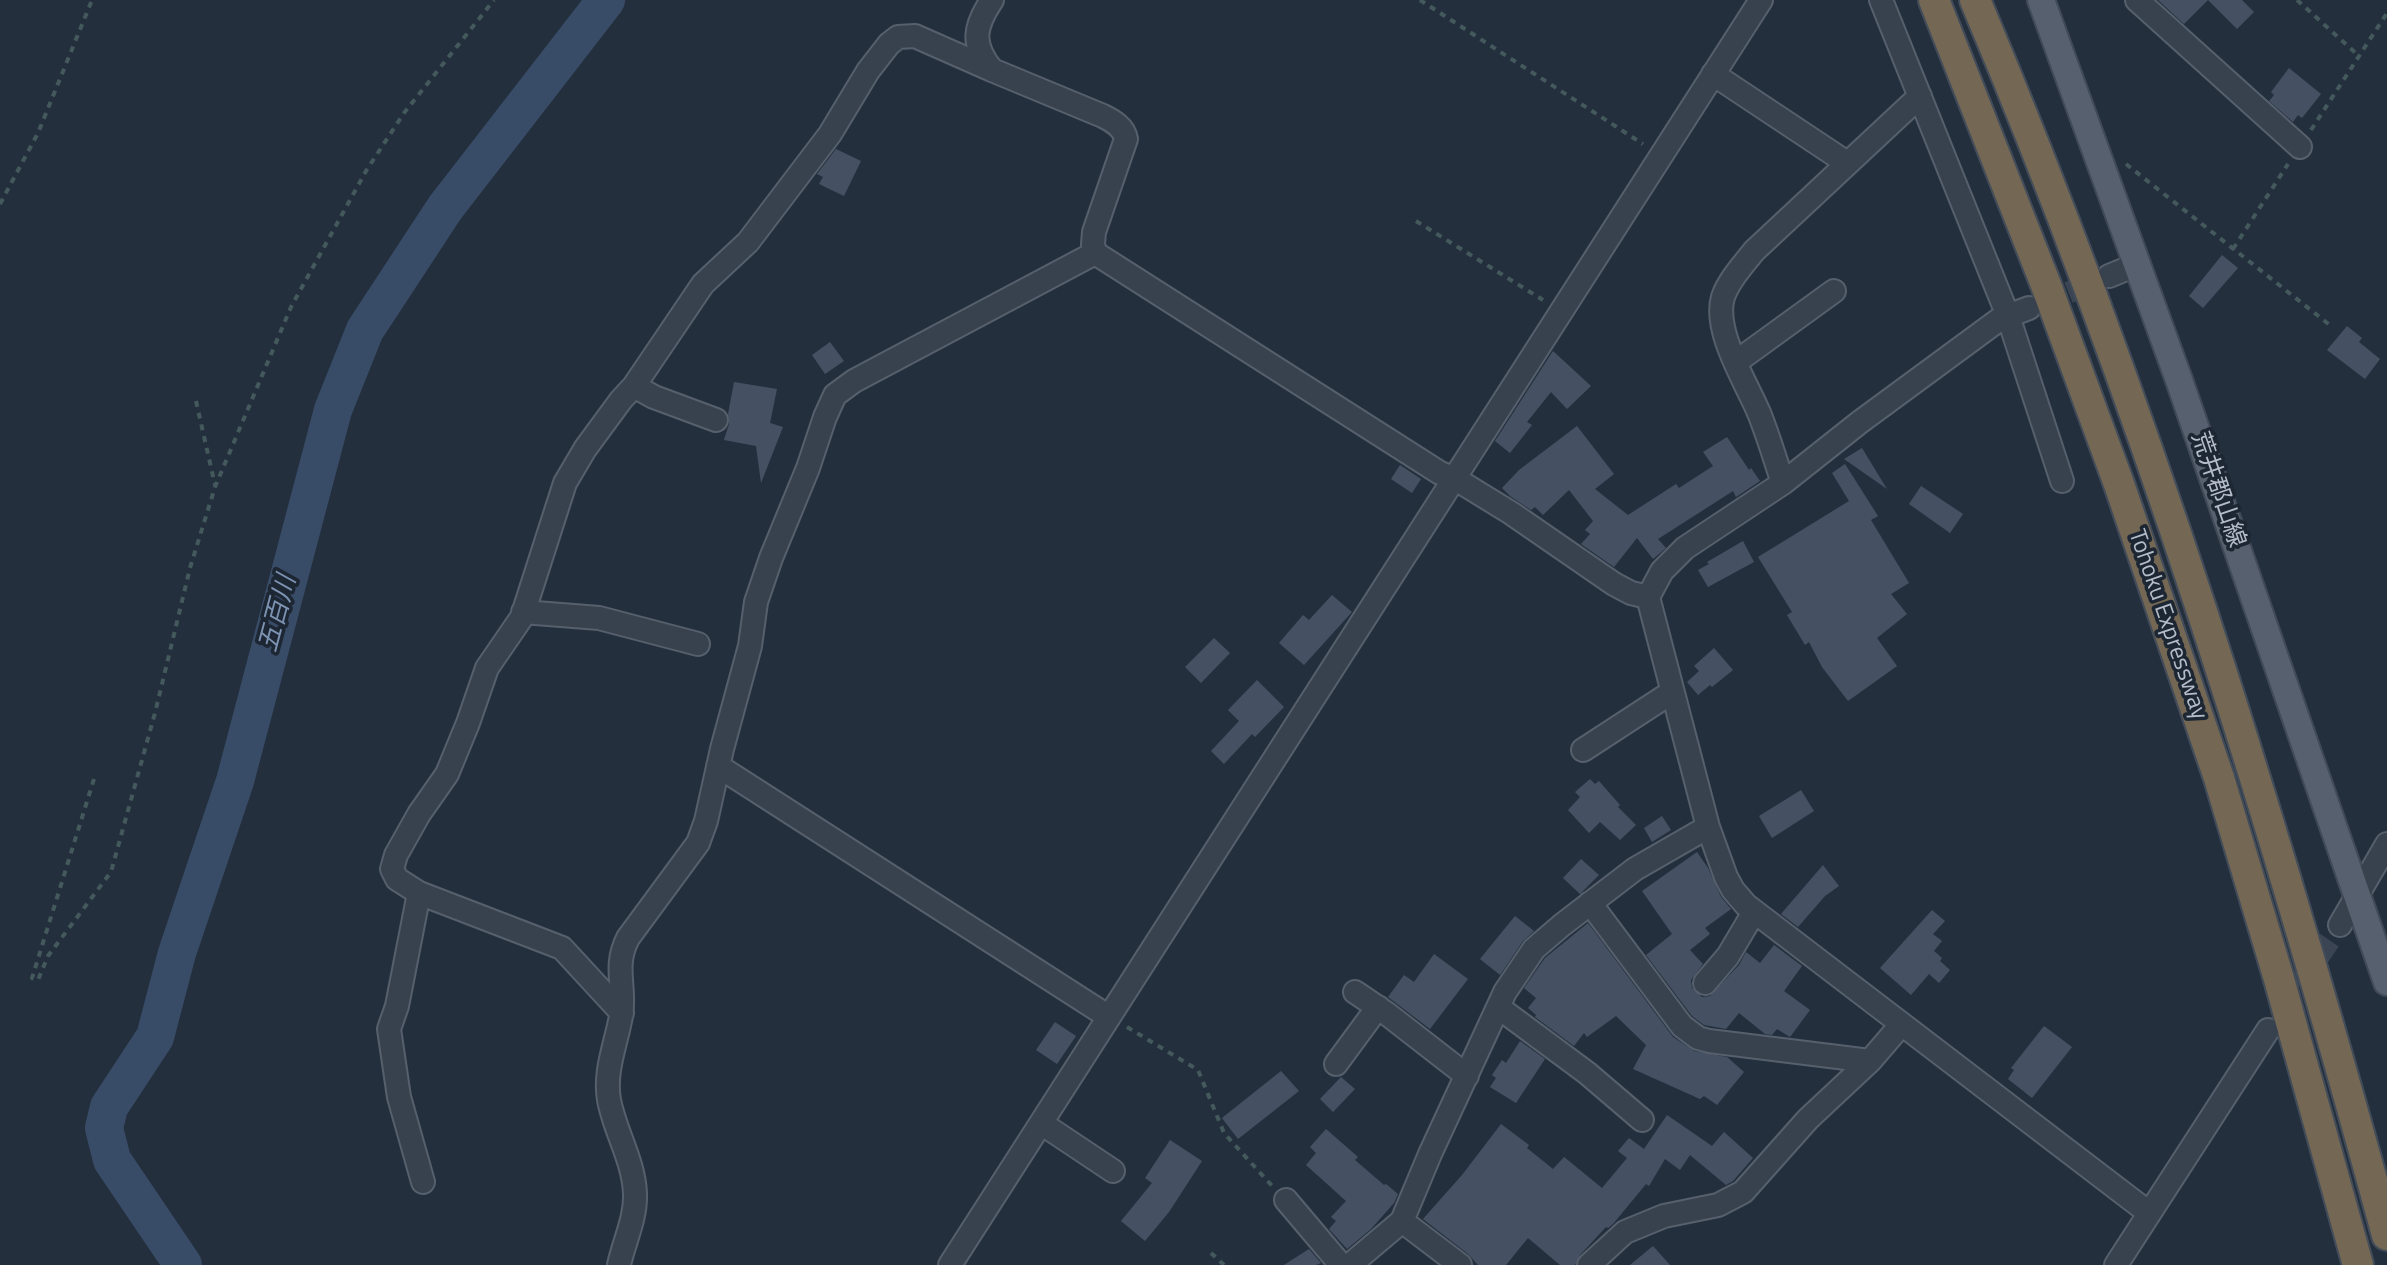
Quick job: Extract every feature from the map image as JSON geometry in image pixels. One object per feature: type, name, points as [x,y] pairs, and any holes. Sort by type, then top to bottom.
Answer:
[{"type":"highway","name":"Tohoku Expressway","points":[[1934,0],[2002,170],[2109,455],[2219,778],[2279,979],[2358,1265]]},
{"type":"highway","name":"Tohoku Expressway","points":[[1975,0],[2081,270],[2177,538],[2261,793],[2309,952],[2387,1235]]},
{"type":"main road","name":"荒井郡山線","points":[[2045,1],[2387,982]]},
{"type":"street","points":[[992,0],[982,16],[977,40],[983,58],[992,70]]},
{"type":"street","points":[[950,1265],[1761,0]]},
{"type":"street","points":[[1881,0],[1920,96],[2019,312],[2062,481]]},
{"type":"street","points":[[2137,0],[2300,147]]},
{"type":"street","points":[[622,1013],[562,948],[419,893],[397,879],[392,869],[396,855],[419,814],[447,774],[487,668],[523,612],[565,483],[585,449],[634,386],[703,284],[748,242],[830,134],[868,71],[898,37],[915,36],[1103,116],[1121,127],[1126,139],[1094,232],[1095,253],[1440,473],[1454,478],[1511,513],[1614,584],[1648,597]]},
{"type":"street","points":[[1713,74],[1847,163]]},
{"type":"street","points":[[1783,483],[1761,416],[1726,336],[1722,307],[1727,288],[1754,251],[1920,96]]},
{"type":"street","points":[[619,1265],[636,1197],[633,1174],[608,1097],[610,1062],[622,1013],[620,955],[628,938],[698,843],[750,646],[756,602],[835,395],[892,360],[1095,253]]},
{"type":"street","points":[[2109,276],[2136,265]]},
{"type":"street","points":[[1736,362],[1834,291]]},
{"type":"street","points":[[2019,312],[2000,319],[1783,483],[1685,548],[1662,571],[1648,597],[1708,827],[1733,890],[1754,912],[2149,1213]]},
{"type":"street","points":[[634,386],[654,397],[716,420]]},
{"type":"street","points":[[523,612],[599,618],[698,644]]},
{"type":"street","points":[[1583,750],[1672,692]]},
{"type":"street","points":[[718,766],[1109,1017]]},
{"type":"street","points":[[1350,1265],[1402,1221],[1498,1007],[1514,975],[1534,949],[1635,869],[1708,827]]},
{"type":"street","points":[[2340,925],[2387,844]]},
{"type":"street","points":[[419,893],[397,1006],[389,1029],[399,1097],[423,1182]]},
{"type":"street","points":[[1590,903],[1661,1000],[1682,1026],[1698,1038],[1870,1061]]},
{"type":"street","points":[[1705,983],[1728,956],[1754,912]]},
{"type":"street","points":[[1355,992],[1467,1076]]},
{"type":"street","points":[[1336,1064],[1378,1007]]},
{"type":"street","points":[[1498,1007],[1587,1073],[1642,1120]]},
{"type":"street","points":[[1589,1265],[1625,1232],[1664,1216],[1718,1205],[1743,1192],[1808,1119],[1870,1061],[1901,1025]]},
{"type":"street","points":[[2116,1265],[2268,1030]]},
{"type":"street","points":[[1041,1123],[1113,1171]]},
{"type":"street","points":[[1286,1200],[1341,1265]]},
{"type":"street","points":[[1402,1221],[1460,1265]]},
{"type":"path","points":[[0,204],[38,133],[92,0]]},
{"type":"path","points":[[94,779],[32,978],[38,980],[48,956],[111,872],[155,713],[190,568],[215,487],[291,307],[366,171],[404,113],[494,0]]},
{"type":"path","points":[[1420,0],[1659,155]]},
{"type":"path","points":[[2297,0],[2359,56]]},
{"type":"path","points":[[2094,147],[2117,157],[2331,326]]},
{"type":"path","points":[[1416,221],[1561,311]]},
{"type":"path","points":[[196,401],[215,487]]},
{"type":"path","points":[[1109,1017],[1198,1070],[1224,1133],[1286,1200]]},
{"type":"path","points":[[1211,1253],[1224,1265]]},
{"type":"building","points":[[2158,0],[2208,0],[2184,24]]},
{"type":"building","points":[[2208,0],[2242,0],[2254,12],[2237,29]]},
{"type":"building","points":[[2289,68],[2321,94],[2302,118],[2298,115],[2293,122],[2269,101],[2274,95],[2271,92]]},
{"type":"building","points":[[836,149],[861,161],[844,196],[819,184],[823,177],[817,174]]},
{"type":"building","points":[[2222,255],[2238,268],[2203,308],[2189,296]]},
{"type":"building","points":[[2347,326],[2362,338],[2359,342],[2380,359],[2365,379],[2327,350]]},
{"type":"building","points":[[830,342],[844,361],[825,374],[812,355]]},
{"type":"building","points":[[1553,351],[1591,386],[1567,409],[1551,392],[1527,422],[1532,425],[1510,453],[1495,441]]},
{"type":"building","points":[[734,382],[777,389],[770,423],[783,427],[761,483],[756,446],[724,440]]},
{"type":"building","points":[[1577,426],[1614,474],[1595,489],[1628,515],[1676,484],[1679,488],[1713,466],[1703,452],[1727,437],[1760,481],[1736,497],[1733,491],[1658,539],[1666,548],[1653,559],[1637,538],[1614,567],[1581,544],[1590,534],[1585,530],[1593,521],[1569,490],[1543,515],[1535,507],[1531,510],[1502,488],[1519,470]]},
{"type":"building","points":[[1862,448],[1887,489],[1844,459]]},
{"type":"building","points":[[1845,464],[1878,516],[1871,520],[1909,583],[1891,594],[1907,614],[1877,638],[1897,666],[1848,701],[1822,667],[1809,642],[1805,645],[1787,615],[1792,612],[1758,557],[1849,501],[1832,473]]},
{"type":"building","points":[[1400,465],[1421,479],[1412,493],[1391,479]]},
{"type":"building","points":[[1921,486],[1963,514],[1950,533],[1909,504]]},
{"type":"building","points":[[1743,541],[1754,562],[1708,587],[1698,570]]},
{"type":"building","points":[[1332,595],[1352,612],[1304,665],[1279,643],[1303,615],[1309,620]]},
{"type":"building","points":[[1214,638],[1230,653],[1201,683],[1185,667]]},
{"type":"building","points":[[1714,648],[1733,670],[1698,695],[1687,682],[1699,671],[1694,666]]},
{"type":"building","points":[[1257,680],[1284,707],[1255,737],[1252,734],[1224,764],[1211,751],[1239,721],[1228,710]]},
{"type":"building","points":[[1590,779],[1595,784],[1599,781],[1636,825],[1620,840],[1600,822],[1589,833],[1568,810],[1580,797],[1575,792]]},
{"type":"building","points":[[1801,790],[1814,811],[1772,838],[1759,816]]},
{"type":"building","points":[[1662,816],[1671,830],[1652,842],[1644,828]]},
{"type":"building","points":[[1697,852],[1721,897],[1731,909],[1705,928],[1710,934],[1690,950],[1703,964],[1691,980],[1692,988],[1702,997],[1710,996],[1739,965],[1746,952],[1760,963],[1774,945],[1802,966],[1784,991],[1810,1010],[1790,1037],[1777,1029],[1772,1035],[1765,1034],[1739,1013],[1726,1029],[1704,1025],[1692,1016],[1646,955],[1672,934],[1642,891]]},
{"type":"building","points":[[1581,859],[1599,875],[1580,894],[1563,878]]},
{"type":"building","points":[[1823,865],[1839,886],[1825,896],[1798,927],[1781,914]]},
{"type":"building","points":[[1932,910],[1945,921],[1933,934],[1942,941],[1934,951],[1950,970],[1939,983],[1929,974],[1911,995],[1880,968]]},
{"type":"building","points":[[1515,916],[1534,931],[1523,941],[1500,975],[1480,959]]},
{"type":"building","points":[[1588,923],[1673,1037],[1694,1051],[1727,1057],[1744,1072],[1717,1105],[1704,1096],[1700,1099],[1633,1069],[1646,1045],[1616,1016],[1587,1037],[1584,1033],[1574,1046],[1535,1017],[1528,1008],[1536,998],[1524,988],[1545,958]]},
{"type":"building","points":[[1434,954],[1468,979],[1430,1029],[1388,997],[1404,975],[1414,982]]},
{"type":"building","points":[[1055,1022],[1076,1036],[1057,1064],[1036,1050]]},
{"type":"building","points":[[2044,1026],[2072,1047],[2032,1098],[2008,1079],[2014,1070],[2011,1068]]},
{"type":"building","points":[[1520,1041],[1545,1059],[1516,1103],[1490,1087],[1496,1078],[1492,1075],[1502,1060],[1506,1063]]},
{"type":"building","points":[[1281,1071],[1299,1091],[1238,1139],[1222,1118]]},
{"type":"building","points":[[1341,1077],[1355,1089],[1333,1112],[1320,1099]]},
{"type":"building","points":[[1667,1115],[1712,1146],[1724,1132],[1753,1158],[1726,1185],[1690,1155],[1680,1170],[1665,1159],[1649,1186],[1646,1184],[1613,1224],[1606,1227],[1580,1255],[1575,1265],[1560,1265],[1528,1238],[1506,1265],[1478,1265],[1423,1219],[1501,1124],[1529,1145],[1527,1148],[1553,1169],[1564,1157],[1602,1188],[1627,1158],[1618,1151],[1629,1138],[1644,1149]]},
{"type":"building","points":[[1326,1129],[1358,1157],[1355,1160],[1398,1194],[1371,1229],[1347,1249],[1329,1229],[1336,1221],[1331,1217],[1346,1201],[1306,1165],[1316,1153],[1310,1147]]},
{"type":"building","points":[[1170,1140],[1202,1161],[1169,1212],[1145,1241],[1121,1221],[1152,1183],[1145,1178]]},
{"type":"building","points":[[1653,1246],[1670,1265],[1630,1265]]},
{"type":"building","points":[[1309,1249],[1321,1263],[1284,1265]]},
{"type":"waterway","name":"五百川","points":[[183,1265],[112,1160],[104,1128],[109,1107],[155,1037],[177,953],[235,781],[333,410],[365,330],[445,208],[606,0]]},
{"type":"tunnel","points":[[2038,305],[2102,279]]},
{"type":"tunnel","points":[[2280,1013],[2340,925]]}]
